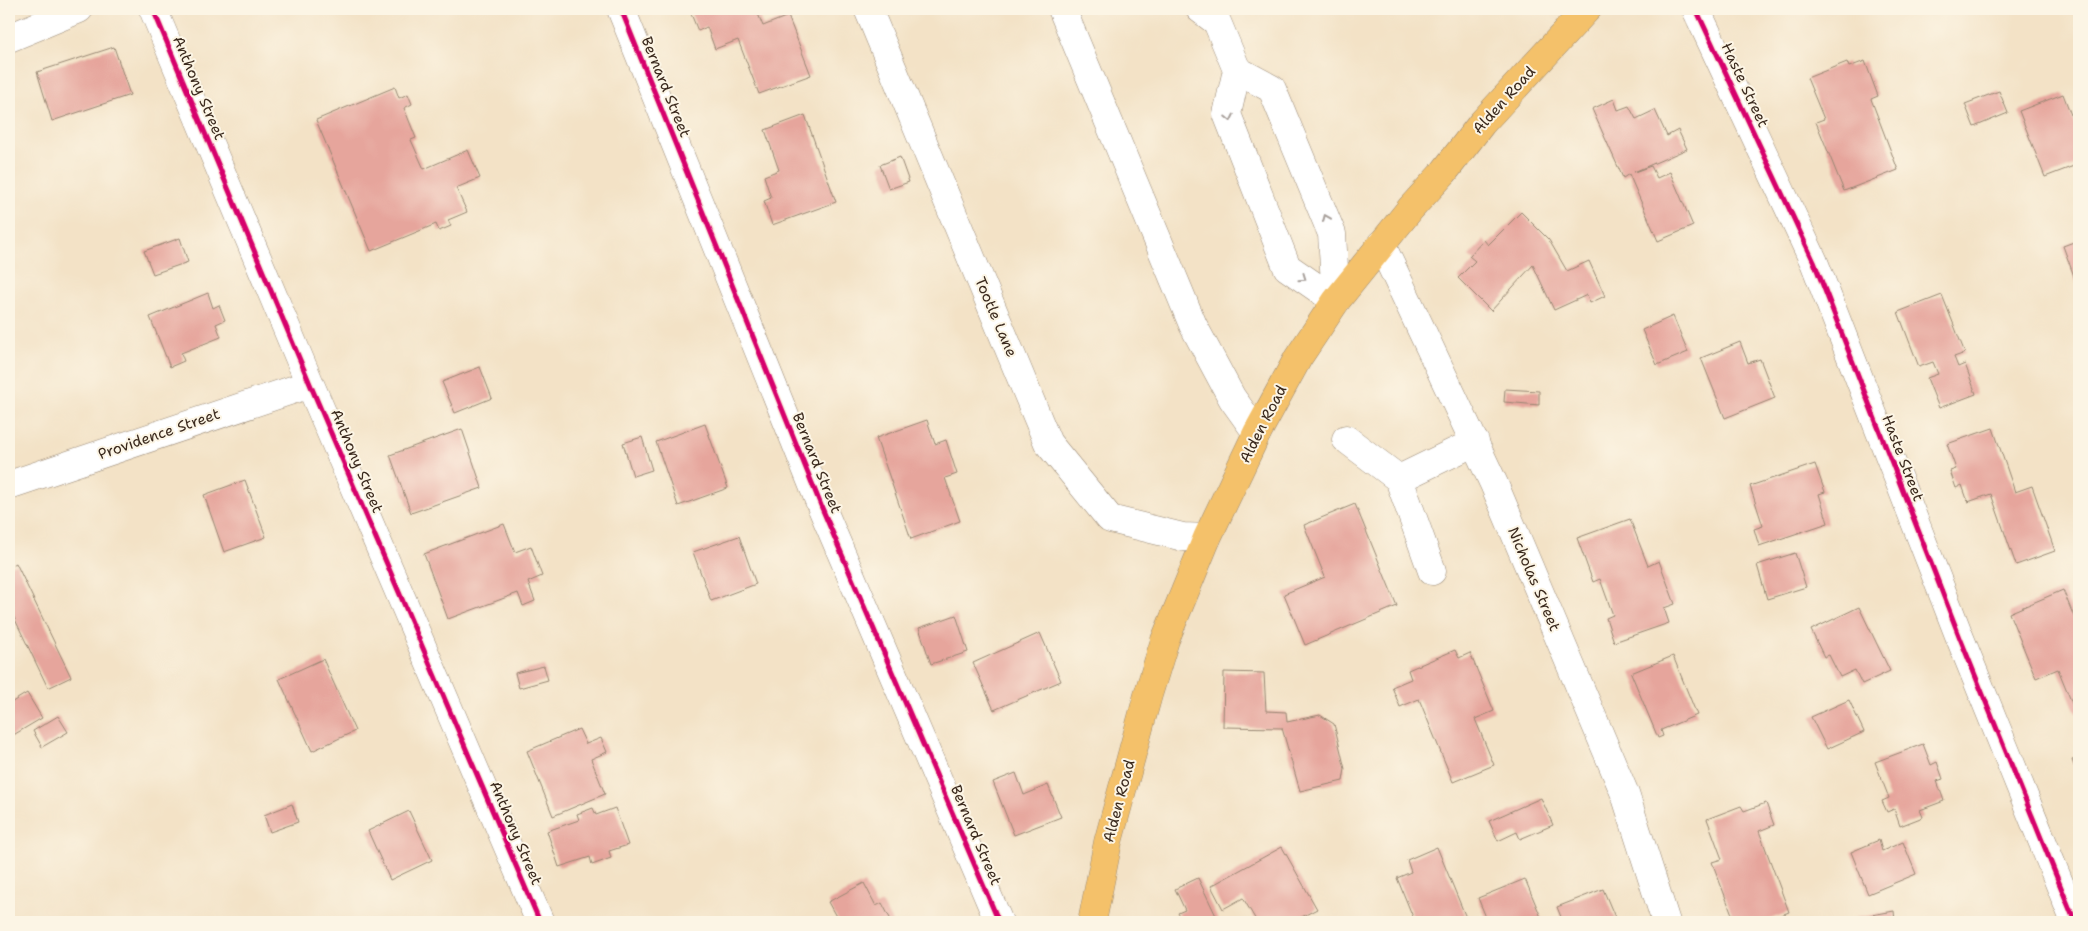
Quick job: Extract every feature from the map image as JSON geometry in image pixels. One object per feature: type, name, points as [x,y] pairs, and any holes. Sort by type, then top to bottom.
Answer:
[{"type":"main road","name":"Alden Road","points":[[1092,922],[1108,842],[1148,694],[1165,640],[1207,538],[1257,433],[1298,358],[1336,301],[1381,244],[1444,172],[1482,122],[1587,9]]},
{"type":"street","points":[[9,38],[79,9]]},
{"type":"street","name":"Anthony Street","points":[[152,9],[540,922]]},
{"type":"street","name":"Bernard Street","points":[[621,9],[822,508],[999,922]]},
{"type":"street","name":"Tootle Lane","points":[[868,9],[1048,443],[1110,519],[1183,537],[1207,538]]},
{"type":"street","points":[[1062,9],[1193,325],[1232,398],[1257,433]]},
{"type":"street","name":"Haste Street","points":[[1696,9],[1814,262],[1960,638],[2075,922]]},
{"type":"street","points":[[1213,13],[1237,70],[1227,114],[1287,267],[1336,301]]},
{"type":"street","points":[[1237,70],[1272,89],[1332,234],[1336,301]]},
{"type":"street","name":"Nicholas Street","points":[[1381,244],[1475,442],[1625,794],[1666,922]]},
{"type":"street","name":"Providence Street","points":[[9,485],[310,384]]},
{"type":"street","points":[[1346,439],[1399,479],[1432,571]]},
{"type":"street","points":[[1399,479],[1475,442]]},
{"type":"building","points":[[689,9],[756,9],[763,26],[788,16],[811,75],[759,94],[738,40],[715,49],[707,27],[698,31]]},
{"type":"building","points":[[114,47],[130,95],[52,121],[37,72]]},
{"type":"building","points":[[1865,61],[1878,96],[1871,99],[1898,170],[1844,191],[1816,122],[1824,119],[1807,78],[1847,62],[1849,67]]},
{"type":"building","points":[[395,87],[399,98],[408,94],[412,104],[404,108],[416,138],[411,140],[424,169],[468,150],[480,178],[456,188],[467,212],[448,220],[451,226],[439,231],[436,224],[371,251],[316,120]]},
{"type":"building","points":[[1999,91],[2008,113],[1974,127],[1965,104]]},
{"type":"building","points":[[2063,94],[2079,136],[2079,164],[2045,177],[2019,111]]},
{"type":"building","points":[[1614,99],[1618,110],[1629,106],[1636,119],[1655,110],[1667,136],[1678,130],[1687,149],[1634,172],[1651,166],[1657,178],[1670,172],[1693,226],[1658,241],[1629,174],[1623,178],[1592,109]]},
{"type":"building","points":[[805,115],[836,202],[772,225],[764,201],[771,198],[764,176],[779,170],[765,130]]},
{"type":"building","points":[[900,157],[909,182],[889,189],[880,165]]},
{"type":"building","points":[[1521,212],[1549,240],[1567,271],[1589,261],[1605,296],[1590,303],[1587,295],[1554,310],[1533,265],[1491,311],[1458,278],[1475,261],[1469,256],[1484,240],[1488,245]]},
{"type":"building","points":[[180,238],[188,262],[153,274],[144,251]]},
{"type":"building","points":[[2079,240],[2079,290],[2063,246]]},
{"type":"building","points":[[208,293],[213,308],[219,305],[225,320],[216,324],[221,337],[181,353],[184,361],[170,367],[150,317]]},
{"type":"building","points":[[1942,295],[1965,353],[1954,357],[1958,367],[1965,364],[1976,394],[1939,408],[1927,378],[1938,374],[1933,362],[1919,367],[1898,312]]},
{"type":"building","points":[[1673,316],[1688,352],[1657,365],[1642,330]]},
{"type":"building","points":[[1740,342],[1748,363],[1760,359],[1775,398],[1725,418],[1701,358]]},
{"type":"building","points":[[480,367],[492,398],[455,413],[442,382]]},
{"type":"building","points":[[1505,389],[1539,391],[1539,405],[1504,402]]},
{"type":"building","points":[[927,420],[935,444],[946,440],[957,474],[945,478],[960,521],[911,539],[876,438]]},
{"type":"building","points":[[705,424],[728,488],[678,506],[656,442]]},
{"type":"building","points":[[1993,428],[2015,492],[2032,486],[2055,551],[2016,565],[1991,494],[1968,502],[1962,485],[1956,488],[1950,471],[1956,469],[1947,444]]},
{"type":"building","points":[[462,429],[482,488],[411,513],[390,455]]},
{"type":"building","points":[[642,437],[652,470],[633,476],[623,443]]},
{"type":"building","points":[[1815,464],[1825,492],[1819,494],[1828,523],[1759,546],[1754,529],[1763,526],[1750,486]]},
{"type":"building","points":[[245,480],[266,537],[224,552],[204,495]]},
{"type":"building","points":[[1355,504],[1397,606],[1305,645],[1284,594],[1325,577],[1304,525]]},
{"type":"building","points":[[1630,519],[1648,566],[1659,561],[1675,604],[1664,608],[1669,623],[1614,642],[1606,618],[1613,615],[1600,579],[1593,582],[1577,538]]},
{"type":"building","points":[[504,524],[515,552],[531,546],[542,576],[528,582],[535,601],[523,606],[518,593],[448,619],[424,554]]},
{"type":"building","points":[[739,536],[756,584],[711,601],[693,552]]},
{"type":"building","points":[[1795,553],[1806,587],[1767,599],[1757,565]]},
{"type":"building","points":[[16,563],[71,677],[48,688],[9,607],[9,567]]},
{"type":"building","points":[[2063,590],[2079,629],[2079,711],[2076,713],[2058,669],[2036,678],[2009,613]]},
{"type":"building","points":[[1859,607],[1890,671],[1862,684],[1855,670],[1840,677],[1829,655],[1824,657],[1811,630]]},
{"type":"building","points":[[956,615],[968,652],[931,664],[919,628]]},
{"type":"building","points":[[1040,633],[1061,681],[994,710],[973,663]]},
{"type":"building","points":[[1455,650],[1459,658],[1470,653],[1494,711],[1475,719],[1494,765],[1453,782],[1419,699],[1400,707],[1392,687],[1411,679],[1408,670]]},
{"type":"building","points":[[1673,656],[1697,715],[1661,730],[1663,736],[1658,738],[1631,673]]},
{"type":"building","points":[[323,659],[355,731],[312,751],[279,679]]},
{"type":"building","points":[[544,666],[548,680],[519,688],[515,673]]},
{"type":"building","points":[[1224,672],[1264,673],[1266,711],[1286,712],[1287,722],[1320,715],[1334,724],[1345,769],[1343,781],[1300,791],[1282,728],[1223,727]]},
{"type":"building","points":[[27,693],[42,718],[10,737],[9,704]]},
{"type":"building","points":[[1849,700],[1864,732],[1827,749],[1811,717]]},
{"type":"building","points":[[58,716],[68,732],[42,747],[33,731]]},
{"type":"building","points":[[579,729],[586,744],[601,738],[607,752],[591,759],[605,794],[553,816],[527,751]]},
{"type":"building","points":[[1923,744],[1931,765],[1937,762],[1943,779],[1937,781],[1944,801],[1920,810],[1923,817],[1900,826],[1894,809],[1887,812],[1882,801],[1889,798],[1875,762]]},
{"type":"building","points":[[2079,758],[2079,779],[2072,760]]},
{"type":"building","points":[[1016,773],[1024,795],[1048,785],[1061,817],[1014,835],[993,782]]},
{"type":"building","points":[[1541,798],[1553,825],[1520,839],[1517,832],[1498,841],[1489,821]]},
{"type":"building","points":[[1766,803],[1774,825],[1759,831],[1789,912],[1763,922],[1735,922],[1712,862],[1722,859],[1707,819],[1741,806],[1744,811]]},
{"type":"building","points":[[292,804],[298,822],[270,832],[264,815]]},
{"type":"building","points":[[593,808],[596,815],[615,808],[628,845],[609,851],[611,858],[592,865],[590,857],[559,867],[547,831],[579,820],[577,814]]},
{"type":"building","points":[[409,811],[432,860],[390,880],[368,831]]},
{"type":"building","points":[[1879,840],[1882,851],[1903,842],[1916,874],[1868,894],[1851,852]]},
{"type":"building","points":[[1282,847],[1317,909],[1292,922],[1257,922],[1243,898],[1223,909],[1211,886]]},
{"type":"building","points":[[1437,847],[1467,920],[1462,922],[1415,922],[1397,878],[1411,872],[1407,860]]},
{"type":"building","points":[[1198,878],[1219,922],[1183,922],[1178,913],[1185,910],[1175,889]]},
{"type":"building","points":[[1525,879],[1543,922],[1488,922],[1478,898]]},
{"type":"building","points":[[864,883],[876,906],[882,903],[892,922],[839,922],[828,902]]},
{"type":"building","points":[[1603,889],[1617,922],[1563,922],[1557,907]]},
{"type":"building","points":[[1894,911],[1895,922],[1856,922],[1855,918]]},
{"type":"cycle path","points":[[153,9],[310,384],[540,922]]},
{"type":"cycle path","points":[[621,9],[822,508],[999,922]]},
{"type":"cycle path","points":[[1696,9],[1814,262],[1960,638],[2075,922]]}]
